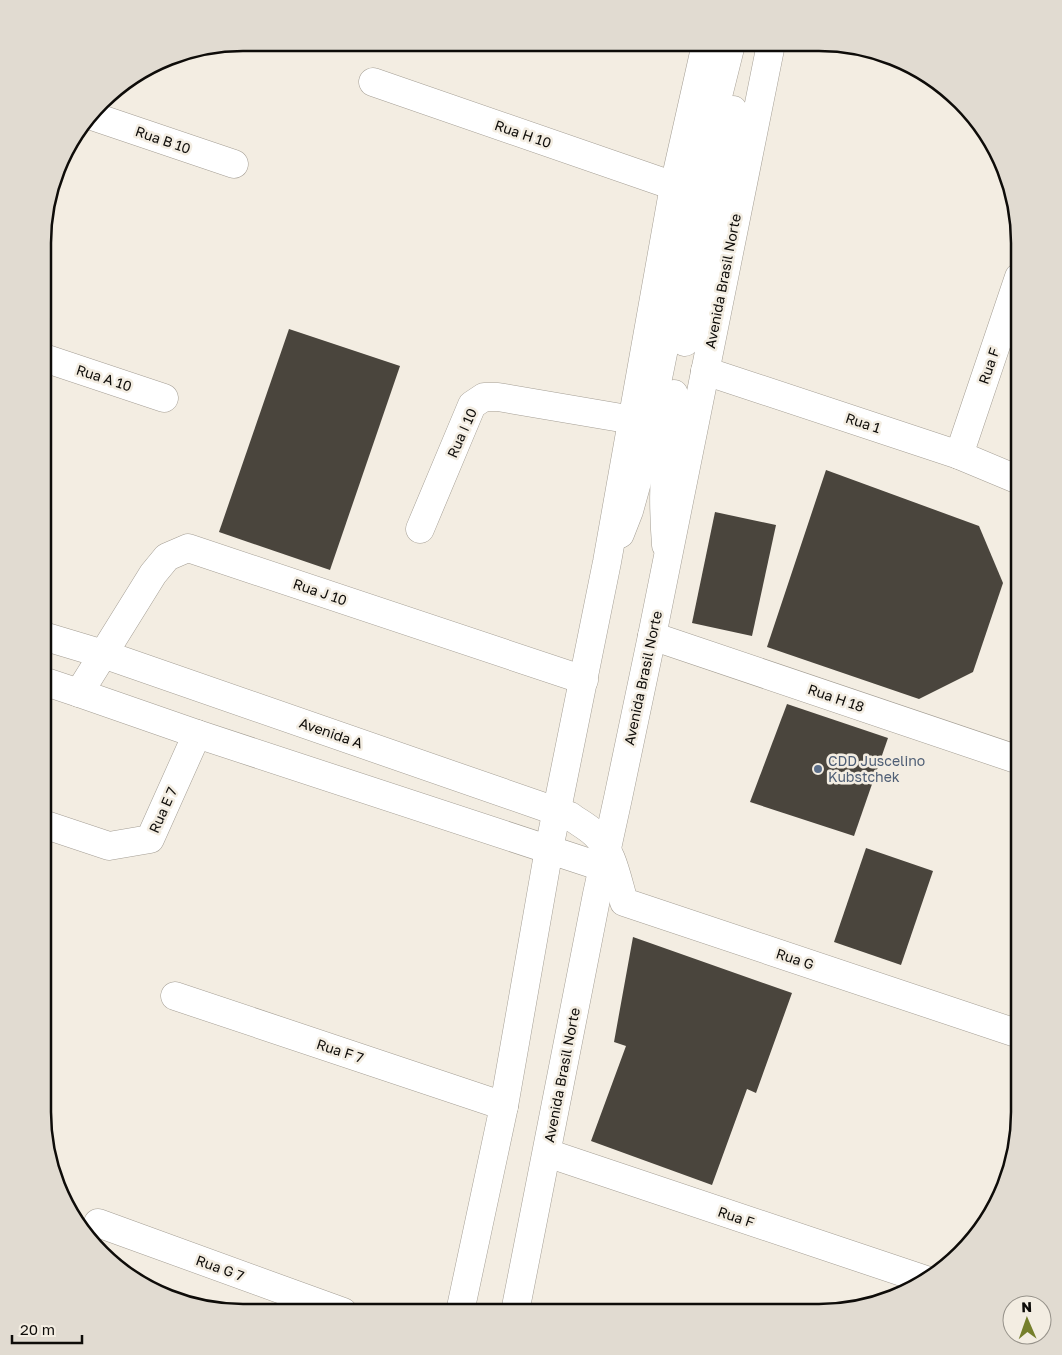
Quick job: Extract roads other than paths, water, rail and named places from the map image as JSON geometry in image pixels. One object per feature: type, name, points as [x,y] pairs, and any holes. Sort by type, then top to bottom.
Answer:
[{"type":"street","points":[[462,1304],[504,1106],[549,849],[607,562],[674,186],[704,51]]},
{"type":"street","points":[[607,562],[625,520],[637,482],[691,204],[729,51]]},
{"type":"street","points":[[667,559],[663,491],[669,417],[746,51]]},
{"type":"street","name":"Avenida Brasil Norte","points":[[517,1304],[604,858],[652,636],[770,51]]},
{"type":"street","name":"Rua H 10","points":[[373,82],[674,186]]},
{"type":"street","name":"Rua B 10","points":[[98,118],[234,164]]},
{"type":"street","name":"Rua F","points":[[959,455],[1011,302]]},
{"type":"street","name":"Rua A 10","points":[[51,360],[164,398]]},
{"type":"street","name":"Rua 1","points":[[705,371],[959,455],[1011,477]]},
{"type":"street","name":"Rua I 10","points":[[420,529],[472,405],[484,397],[498,397],[633,420]]},
{"type":"street","name":"Rua J 10","points":[[79,693],[153,574],[168,557],[188,548],[584,680]]},
{"type":"street","name":"Rua H 18","points":[[652,636],[1011,757]]},
{"type":"street","name":"Avenida A","points":[[51,638],[103,654],[570,816],[595,834],[604,858]]},
{"type":"street","points":[[51,684],[196,734],[549,849],[604,858]]},
{"type":"street","name":"Rua E 7","points":[[51,827],[109,846],[150,839],[196,734]]},
{"type":"street","name":"Rua G","points":[[604,858],[613,864],[624,902],[1011,1031]]},
{"type":"street","name":"Rua F 7","points":[[175,996],[504,1106]]},
{"type":"street","name":"Rua F","points":[[547,1153],[917,1277]]},
{"type":"street","name":"Rua G 7","points":[[98,1223],[321,1304]]},
{"type":"place","name":"CDD Juscelino Kubstchek","points":[[818,769]]}]
